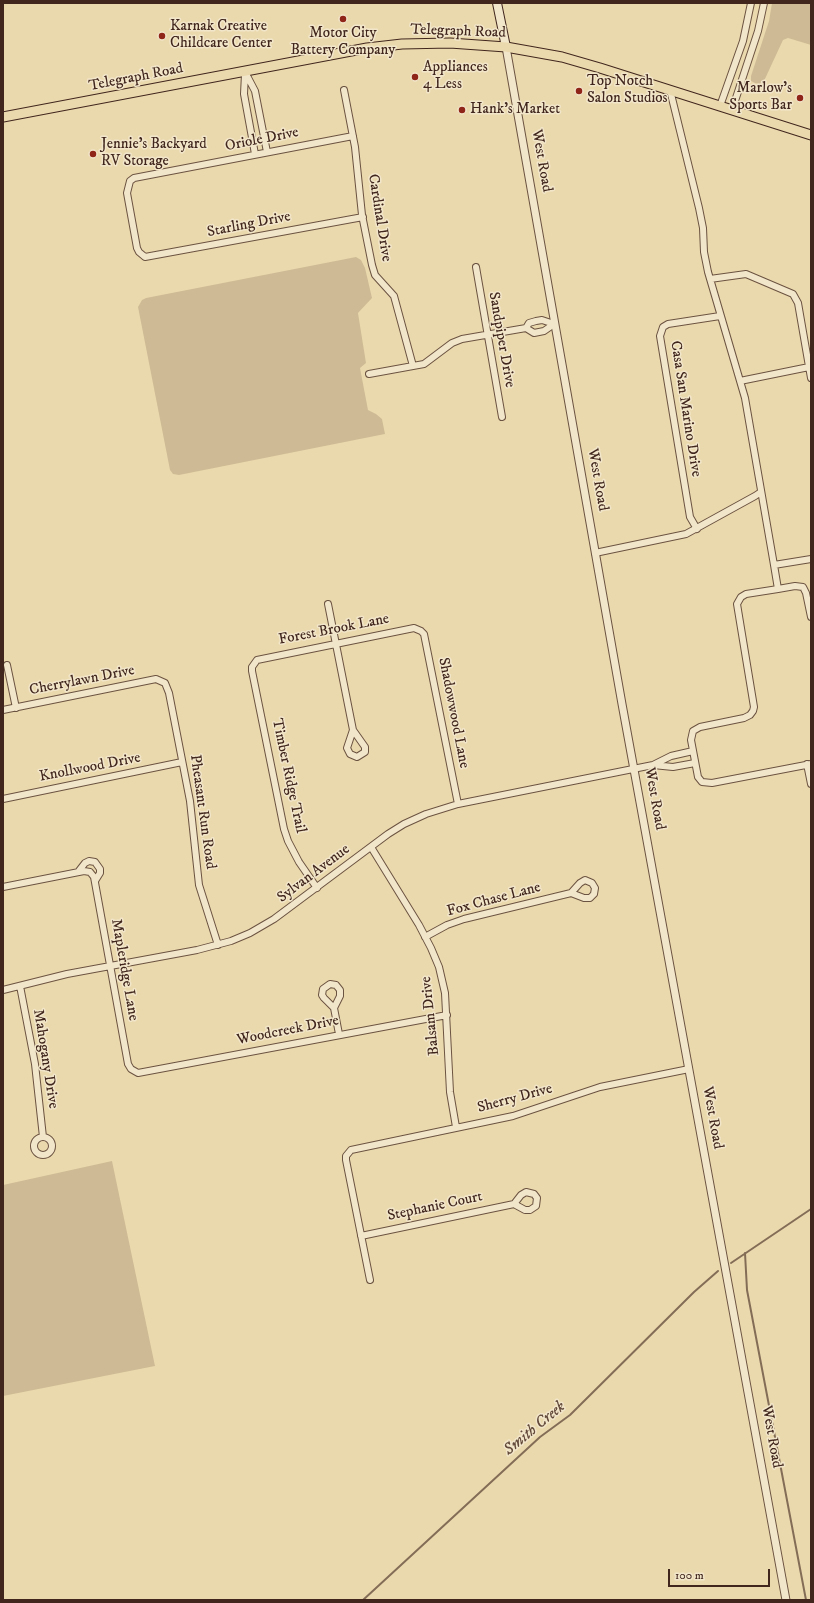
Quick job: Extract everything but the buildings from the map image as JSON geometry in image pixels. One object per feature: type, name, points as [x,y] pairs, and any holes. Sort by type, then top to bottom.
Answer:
[{"type":"main road","name":"West Road","points":[[497,3],[506,47]]},
{"type":"main road","name":"Telegraph Road","points":[[3,117],[360,50],[402,44],[450,44],[506,47],[562,57],[811,135]]},
{"type":"street","points":[[720,106],[743,40],[751,3]]},
{"type":"street","points":[[732,110],[758,31],[764,3]]},
{"type":"street","points":[[743,40],[753,44]]},
{"type":"street","name":"West Road","points":[[506,47],[595,553],[786,1600]]},
{"type":"street","points":[[245,72],[255,90],[267,152]]},
{"type":"street","points":[[245,72],[244,94],[255,154]]},
{"type":"street","name":"Cardinal Drive","points":[[344,90],[359,174],[363,217],[375,274],[394,296],[413,366]]},
{"type":"street","points":[[670,90],[699,208],[703,228],[704,252],[710,279],[740,381],[778,589]]},
{"type":"street","name":"Oriole Drive","points":[[141,254],[137,248],[128,194],[130,181],[136,177],[353,136]]},
{"type":"street","name":"Starling Drive","points":[[141,254],[145,257],[149,257],[363,217]]},
{"type":"street","name":"Sandpiper Drive","points":[[476,267],[502,417]]},
{"type":"street","points":[[710,279],[746,274],[793,294],[798,303],[811,378]]},
{"type":"street","name":"Casa San Marino Drive","points":[[697,529],[690,517],[660,336],[663,327],[668,324],[720,316]]},
{"type":"street","points":[[526,328],[529,323],[536,320],[542,320],[554,324]]},
{"type":"street","points":[[369,374],[424,364],[458,341],[526,328],[534,333],[544,330],[554,324]]},
{"type":"street","points":[[740,381],[809,367]]},
{"type":"street","points":[[595,553],[678,536],[697,529],[761,492]]},
{"type":"street","points":[[774,565],[811,559]]},
{"type":"street","points":[[811,617],[806,593],[803,588],[795,586],[746,594],[741,597],[738,604],[754,707],[753,712],[744,718],[696,728],[692,735],[695,763],[700,780],[709,784],[809,764],[811,784]]},
{"type":"street","points":[[328,604],[353,730]]},
{"type":"street","name":"Forest Brook Lane","points":[[254,662],[261,658],[414,628],[419,629]]},
{"type":"street","name":"Shadowwood Lane","points":[[419,629],[424,634],[458,804]]},
{"type":"street","name":"Timber Ridge Trail","points":[[254,662],[252,671],[284,829],[288,841],[299,862],[317,888]]},
{"type":"street","points":[[7,665],[16,708]]},
{"type":"street","name":"Cherrylawn Drive","points":[[3,710],[156,679],[165,682]]},
{"type":"street","name":"Pheasant Run Road","points":[[165,682],[169,693],[191,809],[200,885],[218,945]]},
{"type":"street","points":[[652,765],[671,756],[693,751]]},
{"type":"street","name":"Knollwood Drive","points":[[3,799],[182,762]]},
{"type":"street","points":[[652,765],[673,767],[695,763]]},
{"type":"street","name":"Sylvan Avenue","points":[[3,990],[67,974],[111,967],[218,945],[240,938],[260,928],[317,888],[393,831],[435,810],[458,804],[652,765]]},
{"type":"street","name":"Balsam Drive","points":[[371,847],[425,937],[439,968],[444,993],[450,1092],[456,1127]]},
{"type":"street","points":[[3,887],[78,872],[84,863],[89,861],[98,864],[100,869],[100,873],[95,881]]},
{"type":"street","name":"Mapleridge Lane","points":[[78,872],[90,872],[94,877],[128,1064],[134,1071]]},
{"type":"street","name":"Fox Chase Lane","points":[[425,937],[447,925],[464,919],[571,893]]},
{"type":"street","name":"Mahogany Drive","points":[[20,986],[35,1064],[43,1137]]},
{"type":"street","points":[[334,1008],[339,1034]]},
{"type":"street","name":"Woodcreek Drive","points":[[134,1071],[141,1072],[155,1068],[446,1015]]},
{"type":"street","name":"Sherry Drive","points":[[361,1236],[346,1160],[348,1152],[355,1148],[518,1114],[600,1087],[690,1069]]},
{"type":"street","name":"Stephanie Court","points":[[361,1236],[514,1204]]},
{"type":"street","points":[[361,1236],[370,1280]]},
{"type":"shaded area","points":[[772,3],[811,3],[811,45],[788,38],[783,40],[764,81],[760,84],[751,81],[751,76],[769,21]]},
{"type":"shaded area","points":[[356,257],[361,260],[365,268],[372,298],[358,313],[366,363],[360,368],[368,410],[382,419],[385,434],[179,475],[173,474],[170,470],[138,307],[142,300]]},
{"type":"shaded area","points":[[112,1161],[155,1366],[3,1396],[3,1185]]},
{"type":"waterway","name":"Smith Creek","points":[[731,1263],[811,1209]]},
{"type":"waterway","points":[[745,1253],[747,1290],[806,1600]]},
{"type":"waterway","name":"Smith Creek","points":[[363,1600],[540,1437],[570,1415],[694,1292],[718,1271]]},
{"type":"place","name":"Motor City Battery Company","points":[[343,19]]},
{"type":"place","name":"Karnak Creative Childcare Center","points":[[162,36]]},
{"type":"place","name":"Appliances 4 Less","points":[[415,77]]},
{"type":"place","name":"Top Notch Salon Studios","points":[[579,91]]},
{"type":"place","name":"Marlow's Sports Bar","points":[[800,98]]},
{"type":"place","name":"Hank's Market","points":[[462,110]]},
{"type":"place","name":"Jennie's Backyard RV Storage","points":[[93,154]]}]
